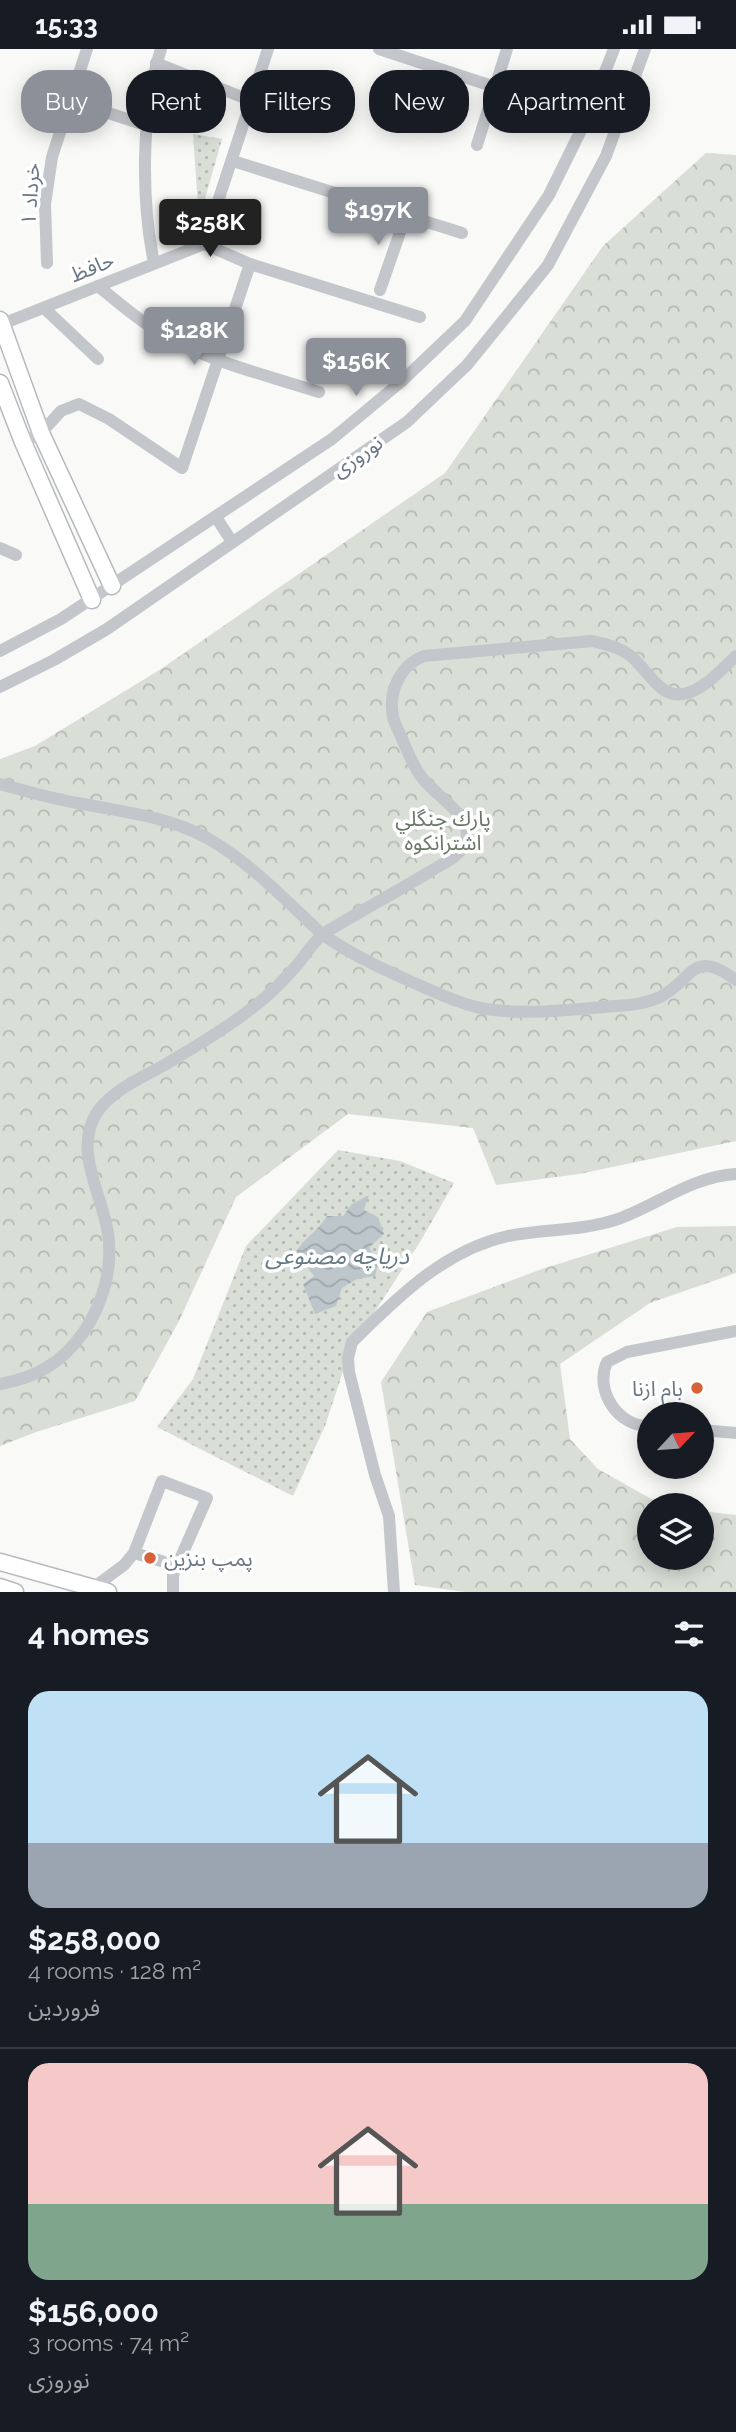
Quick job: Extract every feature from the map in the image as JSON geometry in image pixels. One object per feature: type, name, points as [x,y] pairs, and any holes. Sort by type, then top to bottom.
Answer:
[{"type":"main road","points":[[1,323],[41,433],[112,586]]},
{"type":"main road","points":[[0,383],[92,600]]},
{"type":"main road","points":[[0,1562],[101,1590]]},
{"type":"main road","points":[[0,1587],[15,1592]]},
{"type":"street","name":"خرداد ۱","points":[[80,70],[88,49]]},
{"type":"street","points":[[154,70],[161,49]]},
{"type":"street","points":[[262,70],[268,49]]},
{"type":"street","points":[[379,49],[483,83]]},
{"type":"street","points":[[500,70],[507,49]]},
{"type":"street","name":"نوروزی","points":[[0,651],[92,600],[332,439],[402,381],[465,321],[549,195],[586,120],[614,49]]},
{"type":"street","name":"نوروزی","points":[[0,687],[107,629],[407,422],[467,365],[548,265],[606,156],[645,49]]},
{"type":"street","points":[[156,63],[240,96]]},
{"type":"street","points":[[477,145],[483,126]]},
{"type":"street","name":"خرداد ۱","points":[[47,263],[45,204],[52,157],[59,133]]},
{"type":"street","points":[[148,133],[145,186],[154,263]]},
{"type":"street","points":[[242,133],[204,244],[250,264],[420,317]]},
{"type":"street","points":[[233,161],[462,233]]},
{"type":"street","points":[[380,290],[406,215]]},
{"type":"street","name":"حافظ","points":[[1,323],[204,244]]},
{"type":"street","points":[[23,442],[41,433],[61,411],[79,404],[108,419],[182,468],[250,264]]},
{"type":"street","points":[[98,286],[131,313],[168,337],[219,360],[319,392]]},
{"type":"street","points":[[44,308],[98,359]]},
{"type":"street","points":[[216,517],[232,542]]},
{"type":"street","points":[[0,548],[16,555]]},
{"type":"street","points":[[0,1384],[29,1377],[53,1365],[71,1350],[98,1308],[107,1281],[109,1246],[87,1140],[99,1109],[132,1083],[253,1009],[271,993],[322,934],[376,905],[454,856],[467,842],[467,833],[460,816],[412,764],[393,717],[393,696],[404,668],[424,656],[592,641],[617,647],[630,655],[656,685],[666,692],[679,695],[702,686],[736,656]]},
{"type":"street","points":[[0,784],[75,803],[153,816],[208,838],[239,859],[322,934],[379,967],[458,1001],[485,1009],[516,1012],[634,1005],[661,996],[694,969],[703,966],[714,967],[736,981]]},
{"type":"street","points":[[394,1592],[389,1516],[349,1372],[348,1358],[352,1342],[438,1265],[478,1245],[507,1237],[582,1227],[617,1219],[715,1175],[736,1174]]},
{"type":"street","points":[[637,1424],[628,1423],[619,1416],[608,1397],[603,1378],[607,1361],[626,1352],[736,1331]]},
{"type":"street","points":[[714,1431],[736,1433]]},
{"type":"street","points":[[101,1590],[134,1553],[162,1481],[207,1498],[173,1575],[173,1592]]},
{"type":"street","points":[[134,1553],[178,1566]]},
{"type":"green space","points":[[193,134],[222,139],[199,220]]},
{"type":"green space","name":"پارك جنگلي اشترانكوه","points":[[706,153],[736,155],[736,1141],[579,1174],[496,1185],[473,1128],[348,1114],[236,1197],[179,1321],[135,1401],[0,1446],[0,759],[35,746],[161,669],[445,473],[603,246]]},
{"type":"green space","points":[[338,1150],[400,1161],[454,1183],[420,1242],[350,1350],[325,1426],[293,1496],[157,1427],[193,1379],[246,1246]]},
{"type":"green space","points":[[736,1226],[736,1273],[650,1303],[560,1364],[570,1439],[598,1469],[641,1493],[637,1493],[637,1570],[714,1570],[714,1512],[736,1515],[736,1592],[465,1592],[415,1585],[381,1382],[427,1312],[542,1269],[677,1227]]},
{"type":"water","name":"دریاچه مصنوعی","points":[[369,1195],[364,1210],[378,1217],[384,1234],[369,1248],[379,1261],[375,1276],[357,1279],[342,1288],[336,1306],[315,1314],[303,1284],[314,1276],[296,1252],[327,1216],[343,1216],[352,1204]]},
{"type":"place","name":"بام ازنا","points":[[697,1388]]},
{"type":"place","name":"پمپ بنزین","points":[[150,1558]]}]
